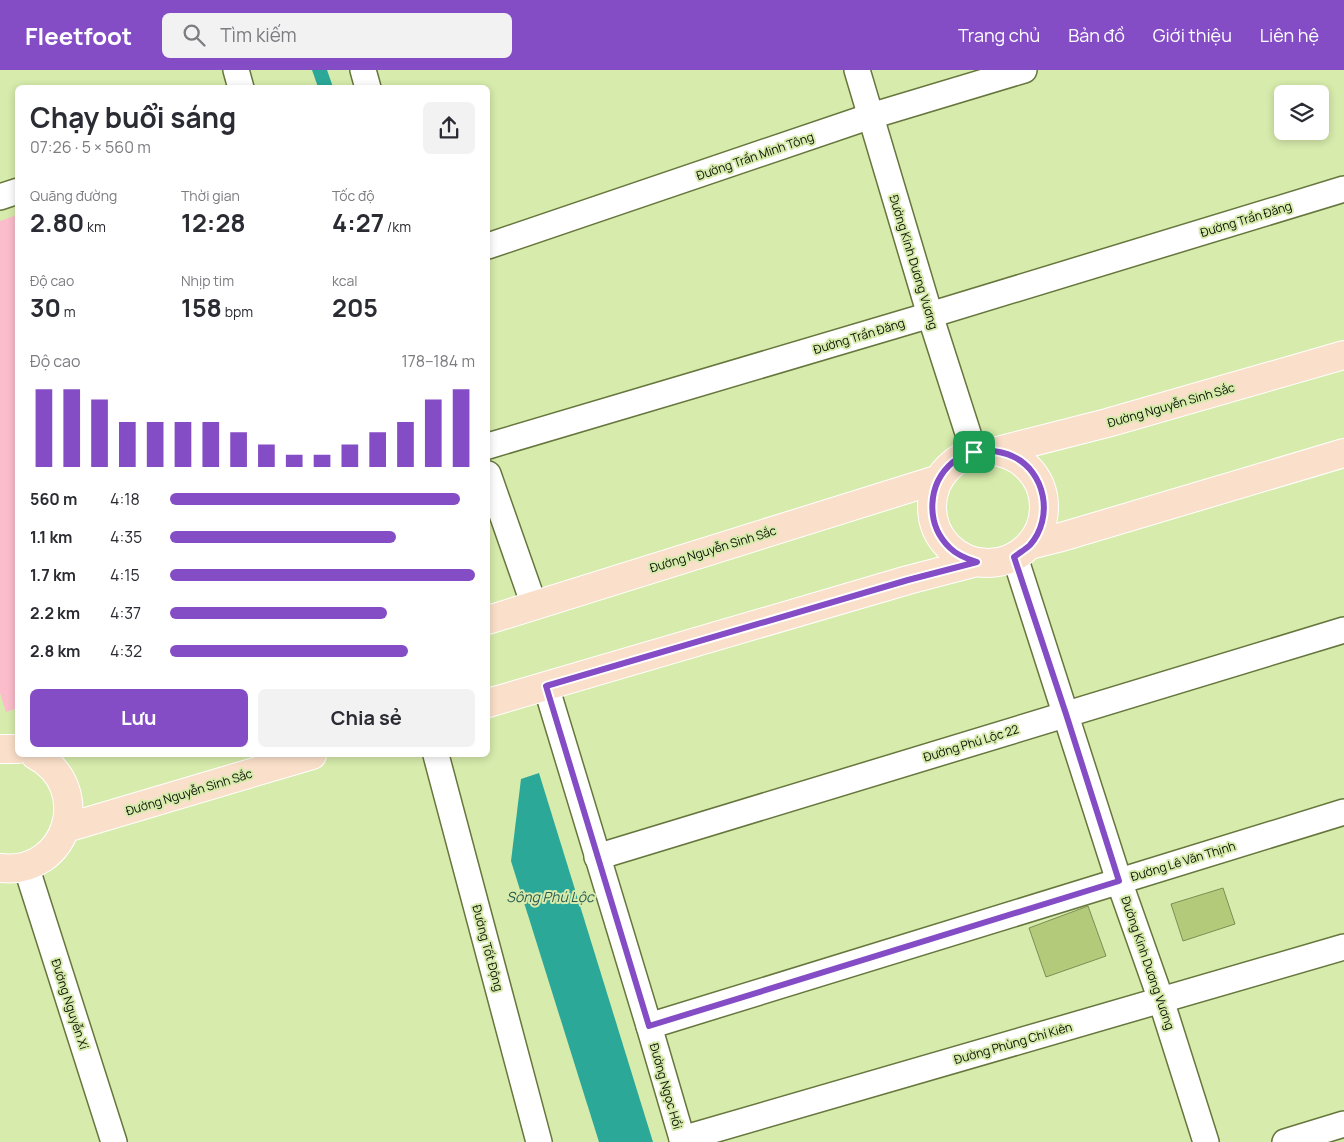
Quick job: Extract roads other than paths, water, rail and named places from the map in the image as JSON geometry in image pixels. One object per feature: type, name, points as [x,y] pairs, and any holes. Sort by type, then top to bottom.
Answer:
[{"type":"main road","name":"Đường Nguyễn Sinh Sắc","points":[[986,452],[1038,442],[1107,424],[1344,355]]},
{"type":"main road","points":[[1022,551],[1039,531],[1044,514],[1044,497],[1038,481],[1028,467],[1014,457],[986,452],[954,462],[939,479],[934,493],[932,508],[934,523],[940,537],[950,548],[963,557],[977,562],[989,563],[1002,562],[1022,551],[1058,538],[1344,453]]},
{"type":"main road","name":"Đường Nguyễn Sinh Sắc","points":[[490,619],[939,479]]},
{"type":"main road","points":[[490,702],[908,580],[977,562]]},
{"type":"main road","points":[[13,867],[40,860],[51,852],[60,841],[66,828],[68,797],[62,782],[54,769],[33,757]]},
{"type":"main road","name":"Đường Nguyễn Sinh Sắc","points":[[66,828],[305,757]]},
{"type":"street","points":[[236,70],[240,85]]},
{"type":"street","name":"Đường Kinh Dương Vương","points":[[858,70],[930,315],[986,452]]},
{"type":"street","name":"Đường Trần Minh Tông","points":[[490,245],[871,116],[1024,70]]},
{"type":"street","name":"Đường Trần Đăng","points":[[490,445],[930,315],[1344,189]]},
{"type":"street","points":[[0,197],[15,192]]},
{"type":"street","points":[[490,480],[534,605]]},
{"type":"street","name":"Đường Kinh Dương Vương","points":[[1022,551],[1066,714],[1119,881],[1161,1000],[1206,1142]]},
{"type":"street","name":"Đường Phú Lộc 22","points":[[598,856],[1344,630]]},
{"type":"street","name":"Đường Ngọc Hồi","points":[[546,686],[682,1140]]},
{"type":"street","name":"Đường Tốt Động","points":[[437,757],[538,1142]]},
{"type":"street","name":"Đường Lê Văn Thịnh","points":[[649,1026],[1344,812]]},
{"type":"street","name":"Đường Nguyễn Xí","points":[[13,867],[114,1142]]},
{"type":"street","name":"Đường Phùng Chí Kiên","points":[[682,1140],[1344,947]]},
{"type":"street","points":[[1285,1142],[1344,1124]]},
{"type":"water","points":[[312,70],[327,70],[332,85],[317,85]]},
{"type":"water","name":"Sông Phú Lộc","points":[[539,773],[653,1142],[599,1142],[511,861],[521,779]]}]
